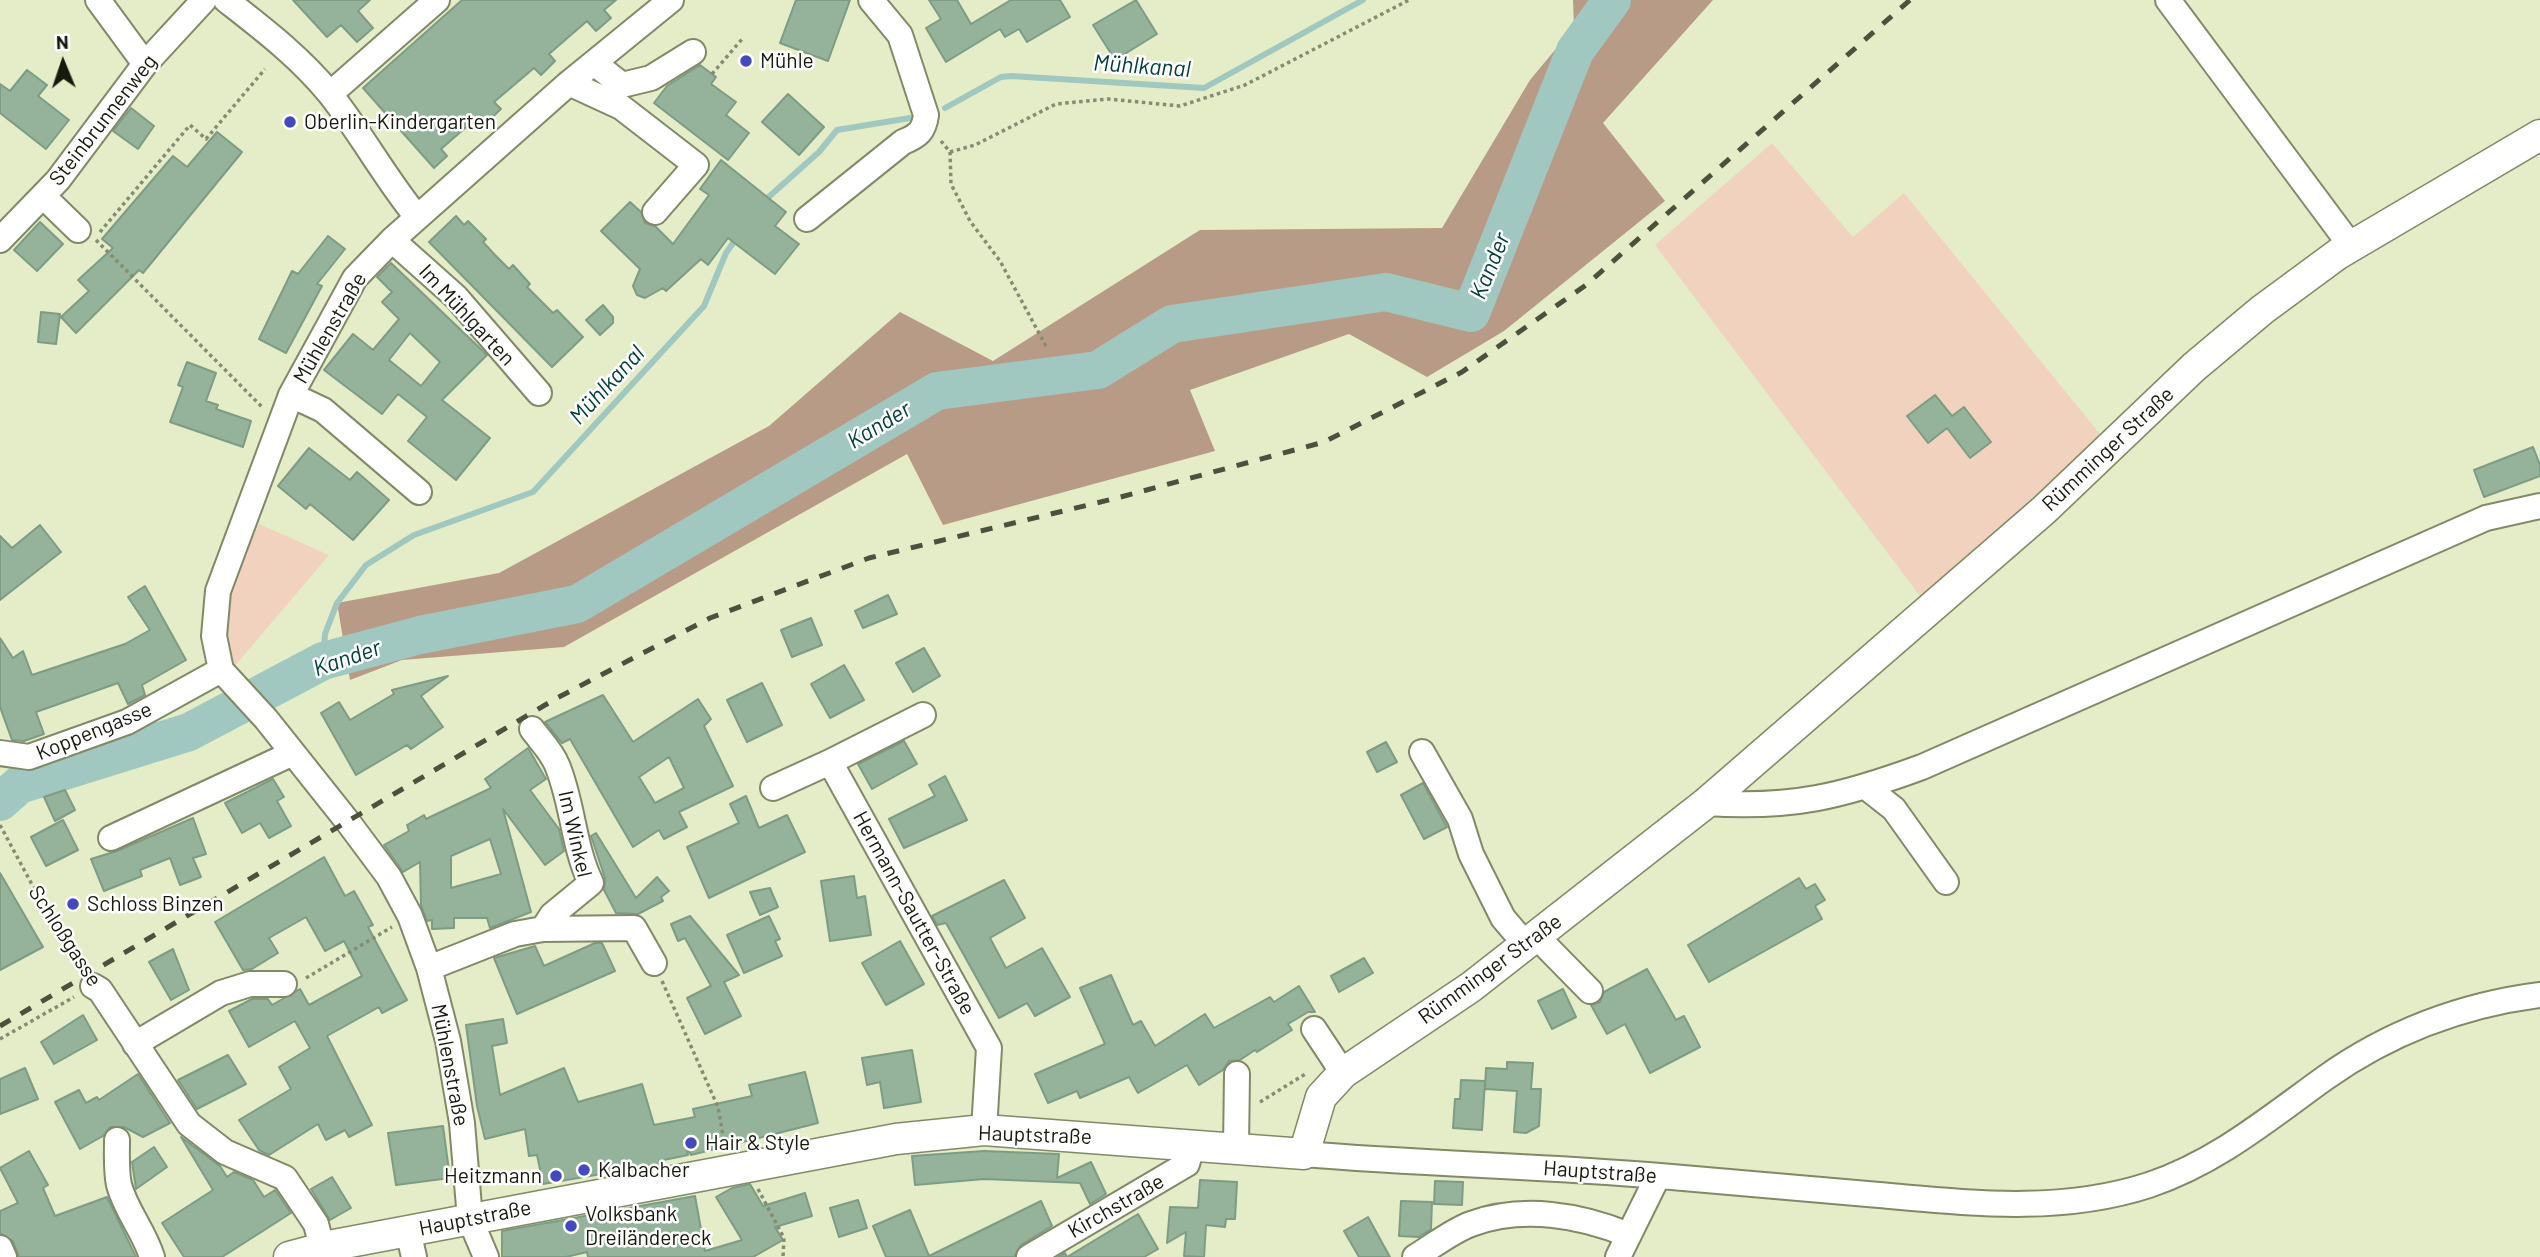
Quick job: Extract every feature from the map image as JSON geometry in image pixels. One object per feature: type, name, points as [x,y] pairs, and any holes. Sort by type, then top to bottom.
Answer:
[{"type":"main road","name":"Rümminger Straße","points":[[1304,1154],[1321,1097],[1343,1073],[1471,987],[1706,803],[2044,510],[2194,367],[2262,310],[2351,246],[2540,135]]},
{"type":"main road","name":"Hauptstraße","points":[[289,1257],[322,1247],[411,1244],[470,1219],[896,1139],[984,1130],[1304,1154]]},
{"type":"street","points":[[99,0],[145,64]]},
{"type":"street","name":"Steinbrunnenweg","points":[[0,240],[43,196],[145,64],[204,0]]},
{"type":"street","points":[[226,0],[286,48],[330,94],[392,187],[417,217]]},
{"type":"street","points":[[330,94],[437,0]]},
{"type":"street","name":"Mühlenstraße","points":[[486,1257],[470,1219],[462,1123],[448,1041],[429,968],[410,916],[389,877],[266,719],[221,670],[214,636],[218,591],[291,395],[355,278],[417,217],[569,83],[671,0]]},
{"type":"street","points":[[807,219],[903,142],[918,135],[925,124],[926,115],[900,35],[871,0]]},
{"type":"street","points":[[2168,0],[2351,246]]},
{"type":"street","points":[[594,63],[622,85],[651,78],[693,52]]},
{"type":"street","points":[[569,83],[621,107],[695,165],[655,212]]},
{"type":"street","points":[[43,196],[86,234]]},
{"type":"street","name":"Im Mühlgarten","points":[[392,240],[456,297],[539,393]]},
{"type":"street","points":[[291,395],[323,410],[419,492]]},
{"type":"street","points":[[1706,803],[1759,807],[1781,805],[1866,788],[1935,762],[2486,518],[2540,506]]},
{"type":"street","name":"Koppengasse","points":[[0,753],[29,757],[127,722],[221,670]]},
{"type":"street","points":[[773,788],[923,715]]},
{"type":"street","name":"Im Winkel","points":[[532,729],[556,762],[566,791],[582,863],[591,883],[552,915],[543,929]]},
{"type":"street","points":[[1422,752],[1460,819],[1471,854],[1503,918],[1590,992]]},
{"type":"street","points":[[111,838],[293,753]]},
{"type":"street","name":"Hermann-Sautter-Straße","points":[[830,762],[989,1048],[984,1130]]},
{"type":"street","points":[[1866,788],[1894,809],[1946,882]]},
{"type":"street","points":[[429,968],[515,934],[543,929],[634,928],[654,963]]},
{"type":"street","points":[[135,1044],[221,993],[250,984],[284,984]]},
{"type":"street","name":"Schloßgasse","points":[[93,986],[100,990],[189,1124],[225,1152],[285,1178],[316,1224],[322,1247]]},
{"type":"street","name":"Hauptstraße","points":[[1304,1154],[1423,1164],[1482,1163],[1997,1205],[2078,1202],[2148,1185],[2204,1162],[2255,1132],[2327,1077],[2385,1041],[2444,1015],[2540,995]]},
{"type":"street","points":[[1314,1029],[1343,1073]]},
{"type":"street","points":[[1236,1148],[1237,1074]]},
{"type":"street","points":[[117,1140],[118,1183],[145,1235],[152,1257]]},
{"type":"street","name":"Kirchstraße","points":[[1029,1257],[1187,1164],[1192,1146]]},
{"type":"street","points":[[1415,1257],[1470,1224],[1512,1214],[1562,1216],[1598,1223],[1623,1246],[1658,1176]]},
{"type":"street","points":[[0,1248],[5,1257]]},
{"type":"path","points":[[950,152],[975,145],[1056,104],[1108,99],[1180,106],[1245,85],[1409,0]]},
{"type":"path","points":[[712,74],[743,38]]},
{"type":"path","points":[[265,69],[206,139],[190,125],[86,234],[280,424]]},
{"type":"path","points":[[925,124],[950,152],[951,184],[970,221],[1000,261],[1048,348]]},
{"type":"path","name":"Schloßgasse","points":[[0,825],[44,907],[93,986]]},
{"type":"path","points":[[284,984],[302,980],[410,916]]},
{"type":"path","points":[[654,963],[718,1107],[738,1170],[784,1238],[783,1257]]},
{"type":"path","points":[[0,1039],[93,986]]},
{"type":"shaded area","points":[[1573,0],[1713,0],[1603,123],[1665,201],[1504,331],[1427,377],[1349,334],[1190,390],[1215,451],[943,525],[907,454],[564,647],[402,660],[350,680],[337,603],[499,573],[769,426],[900,312],[993,361],[1200,230],[1442,228],[1530,80],[1574,27]]},
{"type":"shaded area","points":[[1772,143],[1853,237],[1904,193],[2100,434],[2018,517],[1923,600],[1655,245]]},
{"type":"shaded area","points":[[259,524],[329,555],[234,667],[229,648],[228,611],[236,576]]},
{"type":"building","points":[[293,0],[370,0],[358,11],[373,28],[357,42],[341,25],[327,37]]},
{"type":"building","points":[[462,0],[616,0],[604,10],[611,18],[596,31],[587,21],[549,54],[555,61],[541,75],[534,68],[494,102],[501,109],[487,122],[480,115],[441,149],[447,156],[434,168],[363,88]]},
{"type":"building","points":[[796,0],[850,0],[828,61],[780,43]]},
{"type":"building","points":[[929,0],[957,0],[971,24],[1011,0],[1060,0],[1070,17],[1027,42],[1019,29],[1005,37],[1000,29],[946,62],[926,28],[941,19]]},
{"type":"building","points":[[1136,0],[1157,34],[1115,60],[1093,25]]},
{"type":"building","points":[[700,65],[716,77],[711,84],[736,102],[726,115],[749,133],[728,160],[654,103],[667,86]]},
{"type":"building","points":[[27,70],[47,85],[38,96],[69,120],[46,149],[0,113],[0,84],[10,91]]},
{"type":"building","points":[[788,94],[824,127],[799,155],[762,122]]},
{"type":"building","points":[[131,108],[154,126],[138,149],[113,131]]},
{"type":"building","points":[[217,132],[242,152],[143,273],[139,270],[76,333],[61,317],[89,291],[78,280],[113,248],[102,239],[173,156],[187,167]]},
{"type":"building","points":[[721,160],[786,212],[775,226],[799,244],[775,274],[728,238],[708,265],[701,259],[666,291],[663,288],[645,298],[637,295],[633,286],[640,269],[601,231],[630,202],[641,212],[645,223],[655,226],[673,244],[709,195],[700,189]]},
{"type":"building","points":[[456,216],[464,225],[468,221],[486,239],[483,242],[495,255],[509,269],[513,265],[530,284],[527,287],[553,313],[557,310],[583,337],[552,367],[429,242]]},
{"type":"building","points":[[40,222],[63,244],[37,271],[14,250]]},
{"type":"building","points":[[328,236],[345,249],[317,284],[322,286],[286,353],[259,339],[292,271],[298,274]]},
{"type":"building","points":[[391,263],[487,355],[442,400],[490,438],[456,480],[408,441],[427,417],[398,394],[382,414],[324,370],[353,334],[373,350],[399,319],[382,302],[392,292],[377,277]],"holes":[[[410,333],[440,362],[421,386],[389,360]]]},
{"type":"building","points":[[603,305],[613,317],[613,323],[600,335],[586,320]]},
{"type":"building","points":[[41,312],[60,314],[56,344],[38,342]]},
{"type":"building","points":[[187,362],[216,373],[206,401],[218,405],[216,409],[251,421],[243,447],[170,422],[183,387],[178,385]]},
{"type":"building","points":[[1935,395],[1952,416],[1964,407],[1991,442],[1970,458],[1947,428],[1928,443],[1907,416]]},
{"type":"building","points":[[2533,447],[2540,465],[2540,476],[2484,497],[2474,470]]},
{"type":"building","points":[[309,448],[350,480],[357,472],[389,500],[353,540],[310,504],[306,509],[278,486]]},
{"type":"building","points":[[40,525],[61,552],[0,600],[0,536],[12,548]]},
{"type":"building","points":[[145,586],[186,660],[142,685],[145,695],[128,704],[118,683],[36,712],[44,734],[24,741],[12,740],[0,707],[0,638],[13,658],[23,651],[32,675],[125,644],[150,630],[128,597]]},
{"type":"building","points":[[888,595],[897,614],[863,628],[855,611]]},
{"type":"building","points":[[811,618],[822,645],[792,657],[781,630]]},
{"type":"building","points":[[924,648],[940,676],[913,692],[896,663]]},
{"type":"building","points":[[844,665],[864,700],[830,718],[811,684]]},
{"type":"building","points":[[448,676],[421,696],[443,727],[411,749],[407,745],[356,775],[321,713],[339,702],[350,720],[394,694],[392,690]]},
{"type":"building","points":[[762,683],[782,725],[747,742],[727,700]]},
{"type":"building","points":[[603,695],[633,742],[698,699],[711,719],[704,726],[733,786],[679,812],[687,827],[664,839],[659,830],[633,847],[570,739],[562,743],[545,722]],"holes":[[[669,757],[684,788],[655,803],[639,777]]]},
{"type":"building","points":[[904,741],[917,764],[872,789],[858,764]]},
{"type":"building","points":[[1386,742],[1397,762],[1377,772],[1367,752]]},
{"type":"building","points":[[528,748],[546,779],[530,790],[559,829],[564,851],[545,865],[503,809],[531,912],[490,928],[487,918],[454,918],[454,928],[432,929],[432,920],[427,921],[421,905],[420,862],[403,872],[384,845],[409,831],[407,825],[424,815],[426,819],[491,788],[485,779]],"holes":[[[490,839],[501,874],[451,888],[451,856]]]},
{"type":"building","points":[[945,776],[967,820],[904,848],[889,819],[935,796],[929,785]]},
{"type":"building","points":[[273,779],[284,797],[277,801],[291,826],[269,838],[260,823],[242,833],[225,803]]},
{"type":"building","points":[[1423,783],[1447,827],[1424,839],[1401,795]]},
{"type":"building","points":[[65,790],[75,810],[55,821],[44,797]]},
{"type":"building","points":[[746,796],[759,828],[787,815],[805,852],[709,898],[687,847],[739,823],[730,804]]},
{"type":"building","points":[[193,818],[206,854],[193,858],[201,877],[180,885],[170,858],[140,870],[142,876],[104,891],[91,859],[117,851]]},
{"type":"building","points":[[63,820],[78,850],[46,866],[31,837]]},
{"type":"building","points":[[596,833],[636,898],[657,877],[669,891],[661,897],[663,901],[638,914],[616,913],[604,890],[605,878],[591,836]]},
{"type":"building","points":[[324,857],[345,896],[354,891],[373,925],[368,927],[407,1000],[382,1013],[379,1007],[327,1036],[372,1125],[349,1137],[345,1130],[326,1140],[318,1124],[269,1155],[259,1150],[239,1120],[291,1089],[279,1067],[310,1048],[295,1021],[249,1047],[229,1011],[252,999],[268,999],[272,1005],[300,989],[309,1005],[362,976],[344,941],[325,951],[306,917],[269,938],[278,953],[252,969],[243,970],[215,922]]},
{"type":"building","points":[[0,873],[43,947],[0,970]]},
{"type":"building","points":[[854,876],[857,898],[865,896],[871,935],[830,941],[821,881]]},
{"type":"building","points":[[1799,878],[1806,889],[1815,884],[1825,900],[1815,906],[1822,919],[1709,982],[1688,945]]},
{"type":"building","points":[[1004,880],[1025,918],[990,938],[1006,968],[1042,948],[1070,997],[1035,1016],[1027,1003],[999,1018],[946,923],[937,925],[932,916]]},
{"type":"building","points":[[770,888],[778,907],[760,915],[750,892]]},
{"type":"building","points":[[690,916],[739,975],[724,982],[741,1016],[705,1034],[687,998],[711,986],[685,938],[678,941],[671,924]]},
{"type":"building","points":[[769,916],[780,939],[775,941],[782,956],[744,973],[727,935]]},
{"type":"building","points":[[900,941],[924,984],[886,1005],[862,963]]},
{"type":"building","points":[[595,943],[602,943],[615,971],[517,1014],[494,958],[535,946],[544,966]]},
{"type":"building","points":[[173,949],[189,990],[171,1000],[149,962]]},
{"type":"building","points":[[1364,958],[1373,973],[1339,992],[1331,976]]},
{"type":"building","points":[[1647,969],[1676,1020],[1684,1016],[1700,1047],[1650,1073],[1625,1024],[1607,1034],[1591,1005],[1600,1002],[1604,992]]},
{"type":"building","points":[[1111,975],[1133,1025],[1141,1021],[1155,1046],[1205,1014],[1214,1028],[1270,997],[1274,1002],[1299,986],[1315,1012],[1308,1012],[1288,1024],[1292,1030],[1257,1052],[1255,1050],[1240,1060],[1229,1061],[1223,1070],[1199,1085],[1187,1065],[1138,1093],[1129,1077],[1080,1098],[1077,1091],[1048,1103],[1035,1074],[1105,1044],[1080,988]]},
{"type":"building","points":[[1563,989],[1576,1017],[1552,1029],[1538,1001]]},
{"type":"building","points":[[83,1015],[97,1040],[54,1064],[41,1042]]},
{"type":"building","points":[[503,1019],[507,1043],[492,1046],[500,1095],[564,1068],[578,1102],[642,1084],[654,1125],[695,1117],[693,1109],[752,1096],[749,1085],[805,1072],[818,1123],[691,1155],[686,1145],[688,1155],[659,1161],[660,1164],[543,1184],[537,1155],[529,1156],[525,1129],[485,1139],[477,1106],[466,1025]]},
{"type":"building","points":[[912,1050],[921,1102],[884,1108],[880,1082],[867,1085],[862,1058]]},
{"type":"building","points":[[228,1055],[246,1084],[197,1109],[178,1080]]},
{"type":"building","points":[[1507,1062],[1533,1063],[1531,1089],[1541,1089],[1539,1126],[1526,1133],[1514,1132],[1517,1091],[1485,1089],[1486,1068],[1507,1069]]},
{"type":"building","points":[[25,1068],[38,1099],[0,1114],[0,1079]]},
{"type":"building","points":[[138,1074],[170,1123],[143,1137],[124,1127],[110,1127],[103,1136],[80,1149],[55,1102],[79,1090],[86,1103],[97,1097],[99,1100]]},
{"type":"building","points":[[1461,1080],[1485,1081],[1482,1130],[1453,1128],[1455,1099],[1460,1099]]},
{"type":"building","points":[[443,1126],[450,1178],[396,1185],[388,1133]]},
{"type":"building","points":[[181,1137],[220,1166],[227,1177],[234,1172],[253,1180],[264,1197],[275,1190],[291,1213],[222,1257],[184,1257],[162,1223],[213,1190]]},
{"type":"building","points":[[154,1147],[167,1167],[136,1189],[132,1162]]},
{"type":"building","points":[[29,1151],[48,1185],[43,1188],[55,1216],[107,1197],[136,1257],[19,1257],[13,1241],[0,1233],[0,1211],[18,1203],[0,1168]]},
{"type":"building","points":[[984,1151],[1059,1154],[1057,1178],[1091,1162],[1106,1194],[1090,1204],[1080,1183],[984,1179],[915,1185],[912,1156]]},
{"type":"building","points":[[332,1177],[351,1208],[330,1220],[311,1189]]},
{"type":"building","points":[[1200,1180],[1237,1182],[1235,1219],[1226,1219],[1225,1227],[1206,1225],[1204,1257],[1184,1256],[1186,1232],[1167,1243],[1170,1207],[1198,1208]]},
{"type":"building","points":[[1435,1181],[1463,1182],[1462,1205],[1434,1204]]},
{"type":"building","points":[[750,1184],[763,1206],[805,1193],[812,1216],[775,1227],[783,1240],[753,1257],[588,1257],[587,1252],[566,1257],[502,1257],[502,1231],[695,1196],[705,1251],[742,1240],[716,1197],[732,1188]]},
{"type":"building","points":[[858,1200],[867,1228],[839,1237],[830,1208]]},
{"type":"building","points":[[1041,1201],[1052,1226],[1021,1245],[1014,1257],[886,1257],[873,1226],[910,1210],[929,1256]]},
{"type":"building","points":[[1401,1201],[1432,1202],[1431,1229],[1419,1237],[1399,1236]]},
{"type":"building","points":[[1138,1214],[1158,1249],[1144,1257],[1067,1257]]},
{"type":"building","points":[[1368,1217],[1390,1257],[1359,1257],[1344,1231]]},
{"type":"waterway","name":"Mühlkanal","points":[[945,108],[1001,77],[1011,76],[1204,88],[1363,0]]},
{"type":"waterway","name":"Kander","points":[[0,802],[19,785],[189,732],[323,661],[420,635],[577,604],[937,391],[1098,370],[1172,324],[1386,292],[1471,313],[1575,51],[1612,0]]},
{"type":"waterway","name":"Mühlkanal","points":[[763,202],[819,152],[837,130],[910,118]]},
{"type":"waterway","name":"Mühlkanal","points":[[323,661],[325,634],[337,603],[366,565],[414,535],[533,492],[704,306],[726,253],[738,236]]},
{"type":"railway","points":[[0,1026],[557,698],[710,618],[869,558],[1117,498],[1324,442],[1462,372],[1586,285],[1910,0]]},
{"type":"place","name":"Mühle","points":[[746,61]]},
{"type":"place","name":"Oberlin-Kindergarten","points":[[290,122]]},
{"type":"place","name":"Schloss Binzen","points":[[73,904]]},
{"type":"place","name":"Hair & Style","points":[[691,1143]]},
{"type":"place","name":"Kalbacher","points":[[584,1170]]},
{"type":"place","name":"Heitzmann","points":[[556,1176]]},
{"type":"place","name":"Volksbank Dreiländereck","points":[[571,1226]]}]
